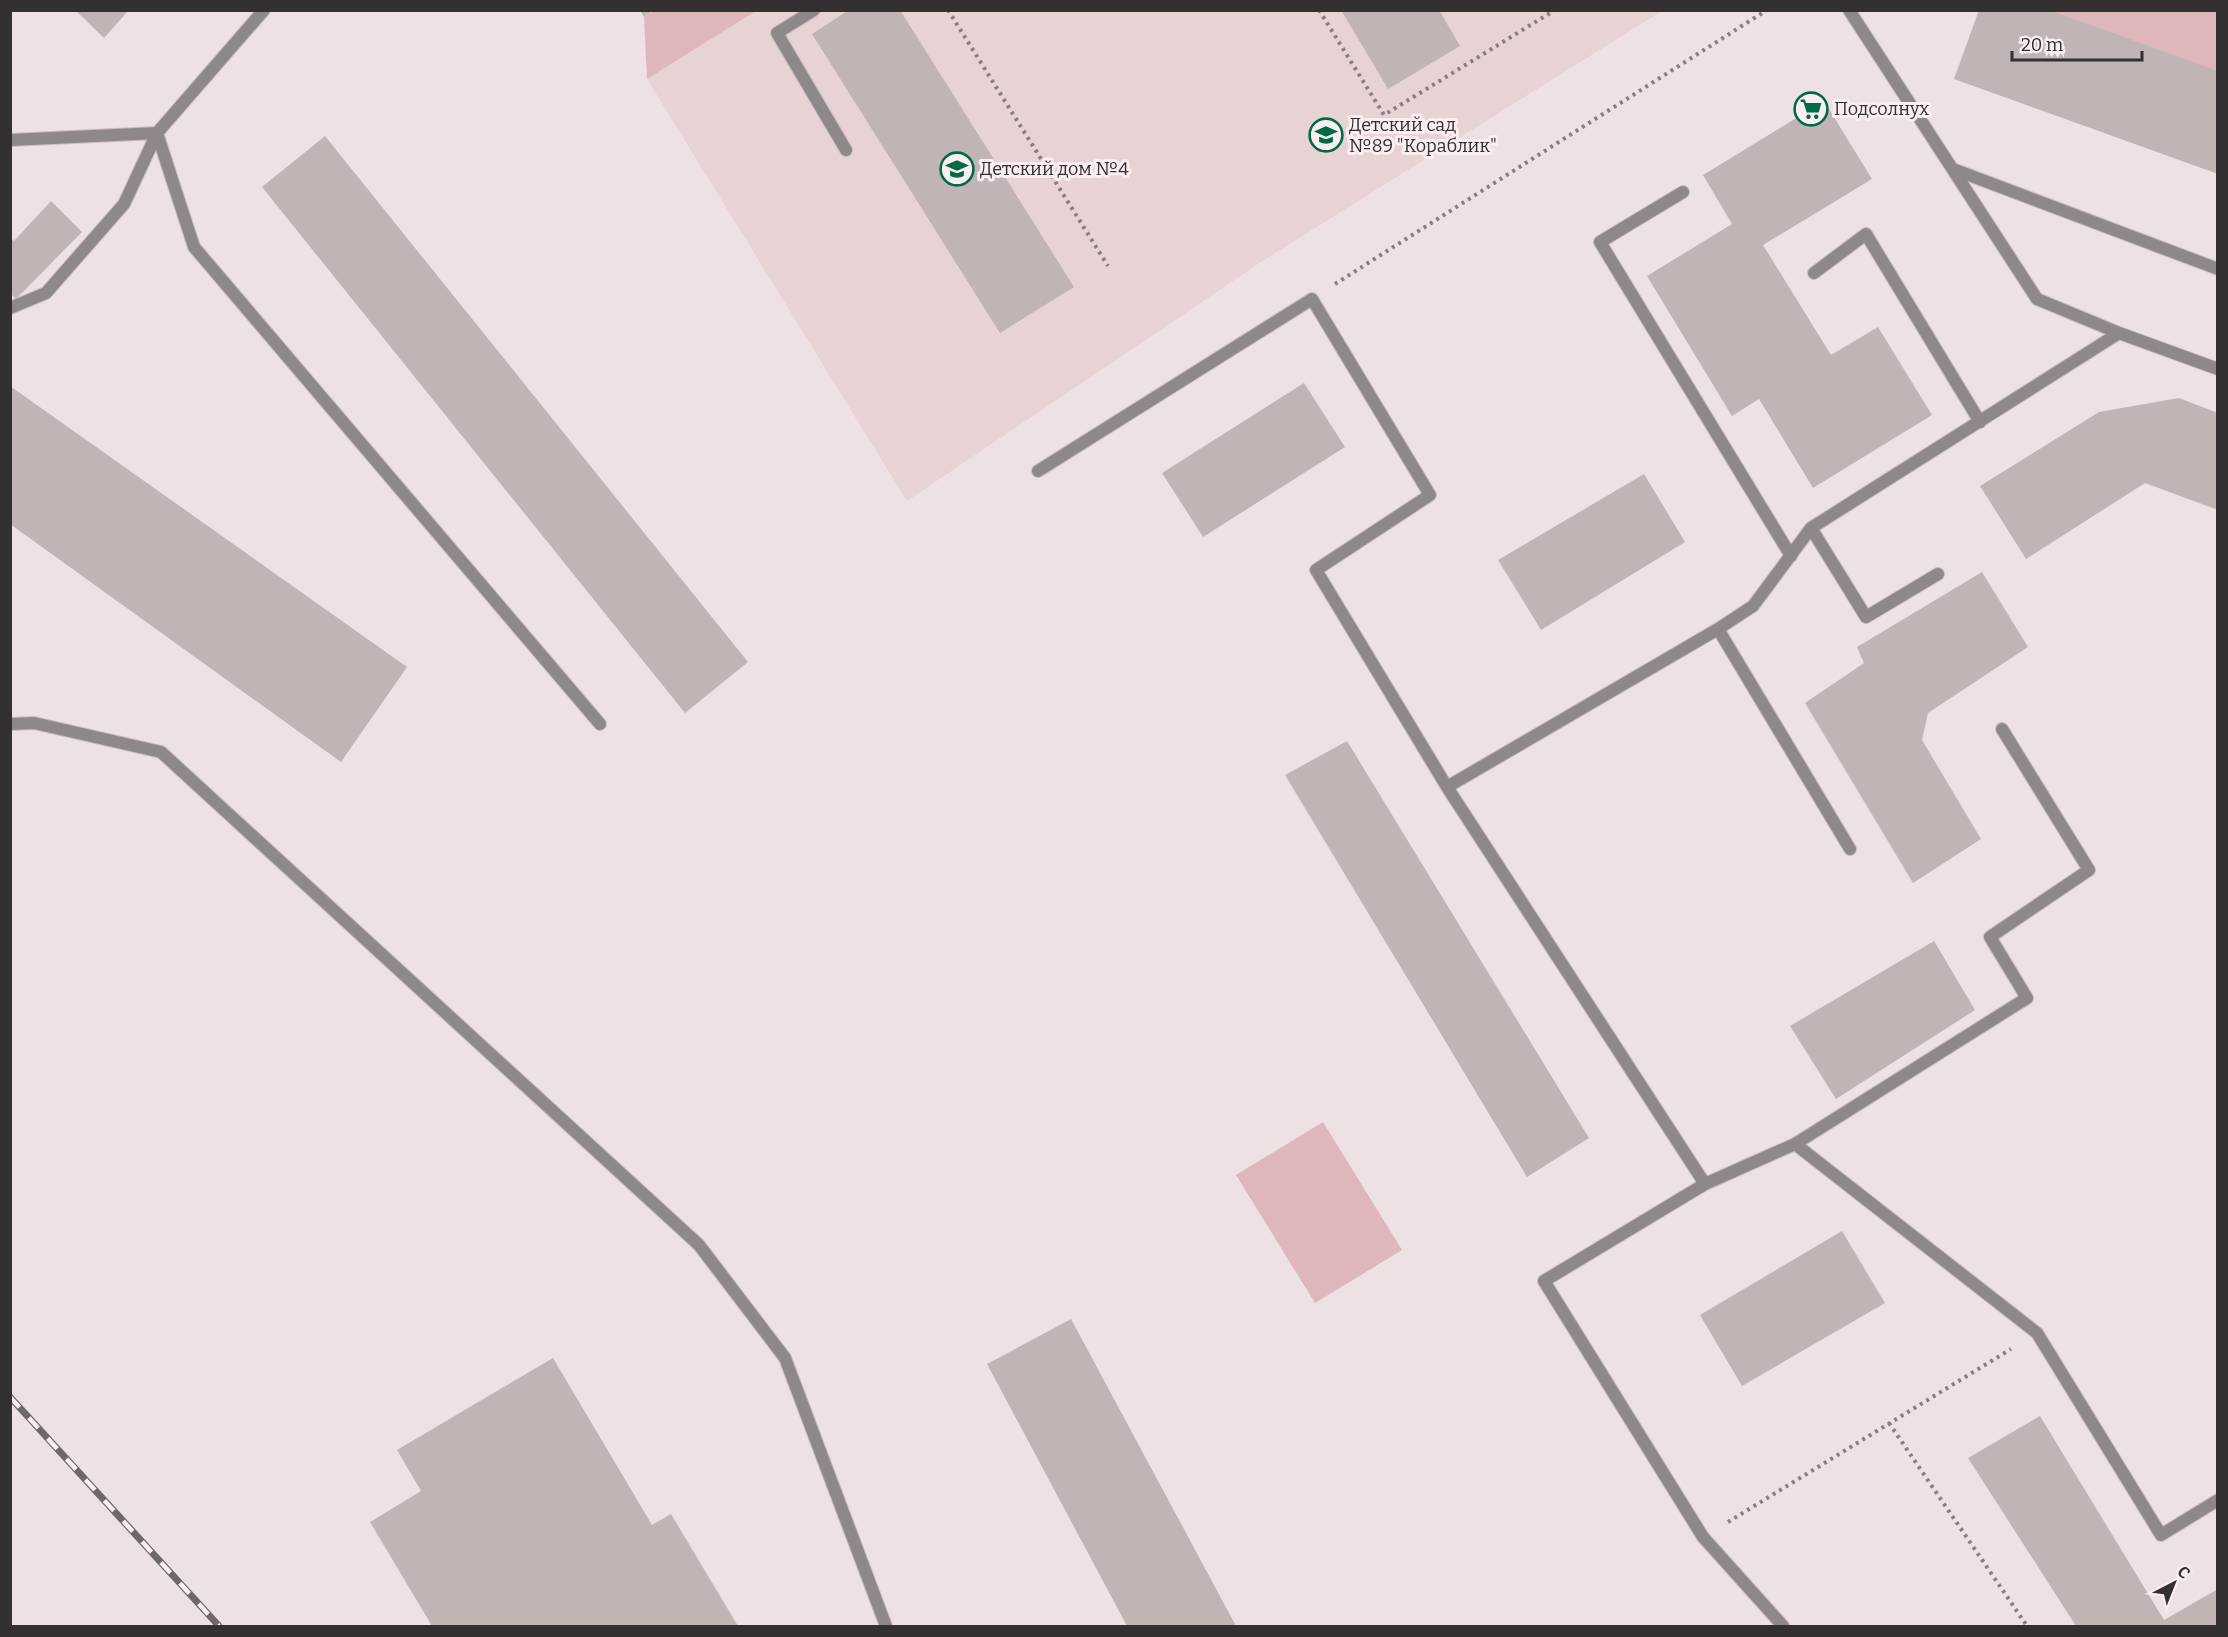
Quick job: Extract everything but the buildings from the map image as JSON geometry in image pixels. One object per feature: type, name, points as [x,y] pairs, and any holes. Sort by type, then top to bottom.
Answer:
[{"type":"lane","points":[[10,308],[46,292],[124,204],[157,133],[264,10]]},
{"type":"lane","points":[[814,10],[777,33],[846,150]]},
{"type":"lane","points":[[1850,10],[2037,299],[2119,333],[2217,369]]},
{"type":"lane","points":[[10,140],[157,133]]},
{"type":"lane","points":[[157,133],[194,247],[600,724]]},
{"type":"lane","points":[[1953,169],[2217,269]]},
{"type":"lane","points":[[1683,192],[1600,242],[1791,556]]},
{"type":"lane","points":[[1814,273],[1866,234],[1980,422]]},
{"type":"lane","points":[[1038,471],[1312,299],[1430,495],[1316,570],[1447,787],[1705,1184]]},
{"type":"lane","points":[[1447,787],[1718,629],[1753,606],[1811,528],[2119,333]]},
{"type":"lane","points":[[1811,528],[1866,617],[1938,573]]},
{"type":"lane","points":[[1718,629],[1850,849]]},
{"type":"lane","points":[[10,724],[34,723],[161,752],[699,1245],[784,1358],[885,1626]]},
{"type":"lane","points":[[1783,1626],[1703,1537],[1544,1281],[1705,1184],[1795,1144],[2026,998],[1990,937],[2089,870],[2002,729]]},
{"type":"lane","points":[[1795,1144],[2037,1333],[2161,1535],[2217,1500]]},
{"type":"path","points":[[948,10],[1108,266]]},
{"type":"path","points":[[1319,10],[1384,115],[1555,10]]},
{"type":"path","points":[[1312,299],[1767,10]]},
{"type":"path","points":[[1703,1537],[2037,1333]]},
{"type":"path","points":[[1888,1423],[2027,1626]]},
{"type":"shaded area","points":[[654,11],[756,11],[647,79],[644,17]]},
{"type":"shaded area","name":"Детский дом №4","points":[[756,11],[1662,11],[1264,260],[907,501],[647,79]]},
{"type":"shaded area","points":[[2049,11],[2217,11],[2217,71]]},
{"type":"shaded area","points":[[1323,1122],[1402,1250],[1315,1303],[1236,1175]]},
{"type":"railway","points":[[10,1397],[219,1626]]},
{"type":"place","name":"Подсолнух","points":[[1811,109]]},
{"type":"place","name":"Детский сад №89 \"Кораблик\"","points":[[1326,135]]},
{"type":"place","name":"Детский дом №4","points":[[957,169]]}]
